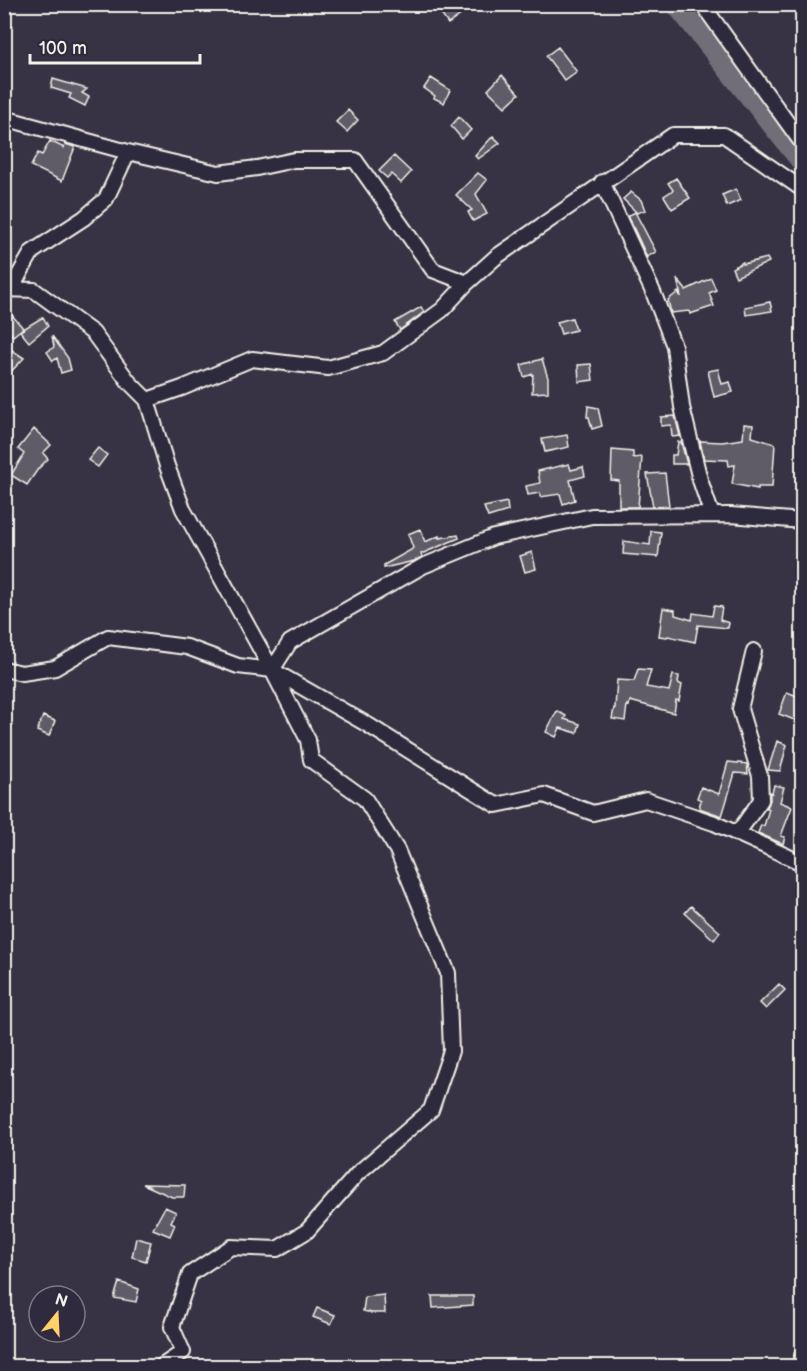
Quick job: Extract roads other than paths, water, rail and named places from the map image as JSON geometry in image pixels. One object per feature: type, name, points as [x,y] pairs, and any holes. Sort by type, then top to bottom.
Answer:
[{"type":"street","points":[[702,4],[802,143]]},
{"type":"street","points":[[4,118],[128,152],[218,173],[294,160],[355,160],[433,270],[467,283]]},
{"type":"street","points":[[147,400],[252,359],[328,368],[383,353],[442,310],[467,283],[496,258],[602,182],[673,135],[724,135],[802,189]]},
{"type":"street","points":[[8,289],[32,252],[84,218],[106,200],[128,152]]},
{"type":"street","points":[[602,182],[653,292],[674,346],[682,407],[700,480],[712,515]]},
{"type":"street","points":[[8,289],[34,290],[93,333],[129,382],[147,400],[183,509],[308,740],[311,760],[365,799],[397,850],[448,973],[451,1051],[431,1110],[357,1173],[307,1231],[277,1249],[231,1247],[190,1274],[172,1327],[183,1352],[162,1366]]},
{"type":"street","points":[[272,670],[290,642],[423,566],[494,537],[592,516],[712,515],[802,521]]},
{"type":"street","points":[[4,669],[22,673],[56,668],[108,637],[187,647],[238,666],[272,670],[368,724],[496,805],[544,795],[593,813],[646,800],[714,824],[802,863]]},
{"type":"street","points":[[737,834],[761,800],[760,776],[740,709],[754,651]]},
{"type":"street","points":[[801,1366],[802,1356]]},
{"type":"waterway","points":[[676,4],[802,162]]}]
